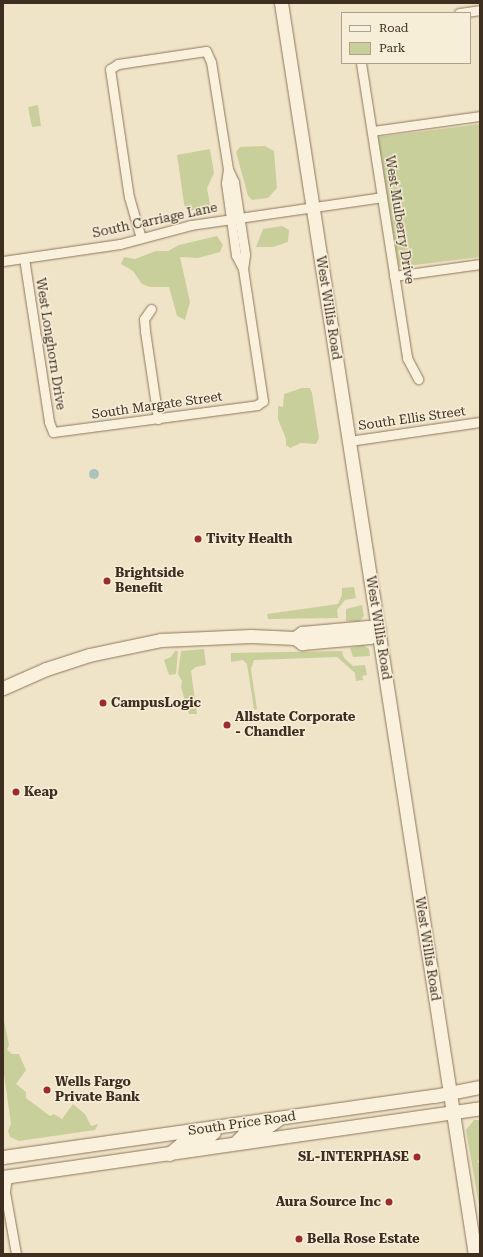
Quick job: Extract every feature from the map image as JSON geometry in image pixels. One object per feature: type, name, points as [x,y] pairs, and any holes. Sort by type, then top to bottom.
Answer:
[{"type":"street","name":"West Willis Road","points":[[281,3],[475,1254]]},
{"type":"street","points":[[466,12],[480,10]]},
{"type":"street","points":[[141,238],[129,197],[110,69],[118,64],[206,51],[211,62],[228,169],[226,182],[235,218]]},
{"type":"street","name":"West Mulberry Drive","points":[[361,64],[407,358],[418,378]]},
{"type":"street","points":[[372,131],[480,116]]},
{"type":"street","name":"South Carriage Lane","points":[[3,261],[120,244],[191,225],[382,197]]},
{"type":"street","name":"South Margate Street","points":[[53,432],[257,405],[263,402],[244,269],[236,255],[235,218]]},
{"type":"street","name":"West Longhorn Drive","points":[[24,258],[49,422],[53,432]]},
{"type":"street","points":[[394,276],[480,264]]},
{"type":"street","points":[[151,309],[144,319],[158,419]]},
{"type":"street","name":"South Ellis Street","points":[[349,441],[480,422]]},
{"type":"street","points":[[3,688],[46,669],[89,655],[161,640],[222,636],[295,638],[302,633],[368,627],[379,630]]},
{"type":"street","name":"South Price Road","points":[[3,1155],[280,1118],[450,1094],[480,1088]]},
{"type":"street","name":"South Price Road","points":[[5,1177],[453,1114],[480,1108]]},
{"type":"street","points":[[235,1145],[243,1135],[260,1132],[280,1118]]},
{"type":"street","points":[[169,1154],[181,1144],[209,1136],[218,1126]]},
{"type":"street","points":[[3,1155],[5,1177],[4,1191],[16,1254]]},
{"type":"green space","points":[[38,105],[41,126],[32,127],[28,107]]},
{"type":"green space","points":[[480,124],[480,257],[399,267],[378,137]]},
{"type":"green space","points":[[265,146],[274,151],[277,188],[268,198],[252,200],[248,196],[236,152],[240,147]]},
{"type":"green space","points":[[210,149],[214,173],[207,188],[210,205],[190,211],[185,208],[177,155]]},
{"type":"green space","points":[[282,226],[289,230],[288,242],[273,247],[256,247],[263,229]]},
{"type":"green space","points":[[217,236],[223,245],[220,252],[198,258],[180,257],[190,302],[185,320],[177,316],[169,287],[150,287],[142,284],[133,271],[121,264],[124,257],[135,259],[156,251],[168,251],[179,245]]},
{"type":"green space","points":[[302,388],[310,388],[312,393],[319,438],[316,444],[301,443],[290,448],[286,445],[286,439],[278,419],[278,406],[283,407],[284,394]]},
{"type":"green space","points":[[354,587],[356,598],[345,600],[337,610],[338,618],[268,619],[267,614],[338,604],[342,595],[342,588]]},
{"type":"green space","points":[[362,605],[364,616],[359,622],[346,621],[346,609]]},
{"type":"green space","points":[[363,645],[369,649],[370,656],[353,657],[350,648]]},
{"type":"green space","points":[[204,649],[206,665],[196,667],[191,671],[197,714],[189,714],[181,687],[182,681],[178,674],[181,651]]},
{"type":"green space","points":[[175,651],[178,651],[176,674],[169,675],[164,660],[171,657]]},
{"type":"green space","points":[[342,651],[344,658],[353,666],[365,665],[367,675],[362,676],[363,680],[356,681],[355,673],[337,657],[254,660],[251,669],[257,709],[254,710],[247,664],[243,660],[231,662],[231,653]]},
{"type":"green space","points":[[3,1016],[9,1045],[7,1050],[12,1054],[19,1054],[26,1070],[16,1084],[26,1092],[26,1098],[50,1116],[54,1114],[62,1119],[73,1104],[85,1114],[91,1126],[98,1124],[95,1130],[19,1141],[10,1137],[8,1131],[11,1124],[3,1067]]},
{"type":"green space","points":[[474,1120],[480,1120],[480,1160],[477,1161],[480,1164],[480,1211],[466,1130]]},
{"type":"water","points":[[92,469],[96,469],[98,470],[98,478],[92,479],[89,476],[89,472]]},
{"type":"place","name":"Tivity Health","points":[[198,539]]},
{"type":"place","name":"Brightside Benefit","points":[[107,581]]},
{"type":"place","name":"CampusLogic","points":[[103,703]]},
{"type":"place","name":"Allstate Corporate - Chandler","points":[[227,725]]},
{"type":"place","name":"Keap","points":[[16,792]]},
{"type":"place","name":"Wells Fargo Private Bank","points":[[47,1090]]},
{"type":"place","name":"SL-INTERPHASE","points":[[417,1157]]},
{"type":"place","name":"Aura Source Inc","points":[[389,1202]]},
{"type":"place","name":"Bella Rose Estate","points":[[299,1239]]}]
